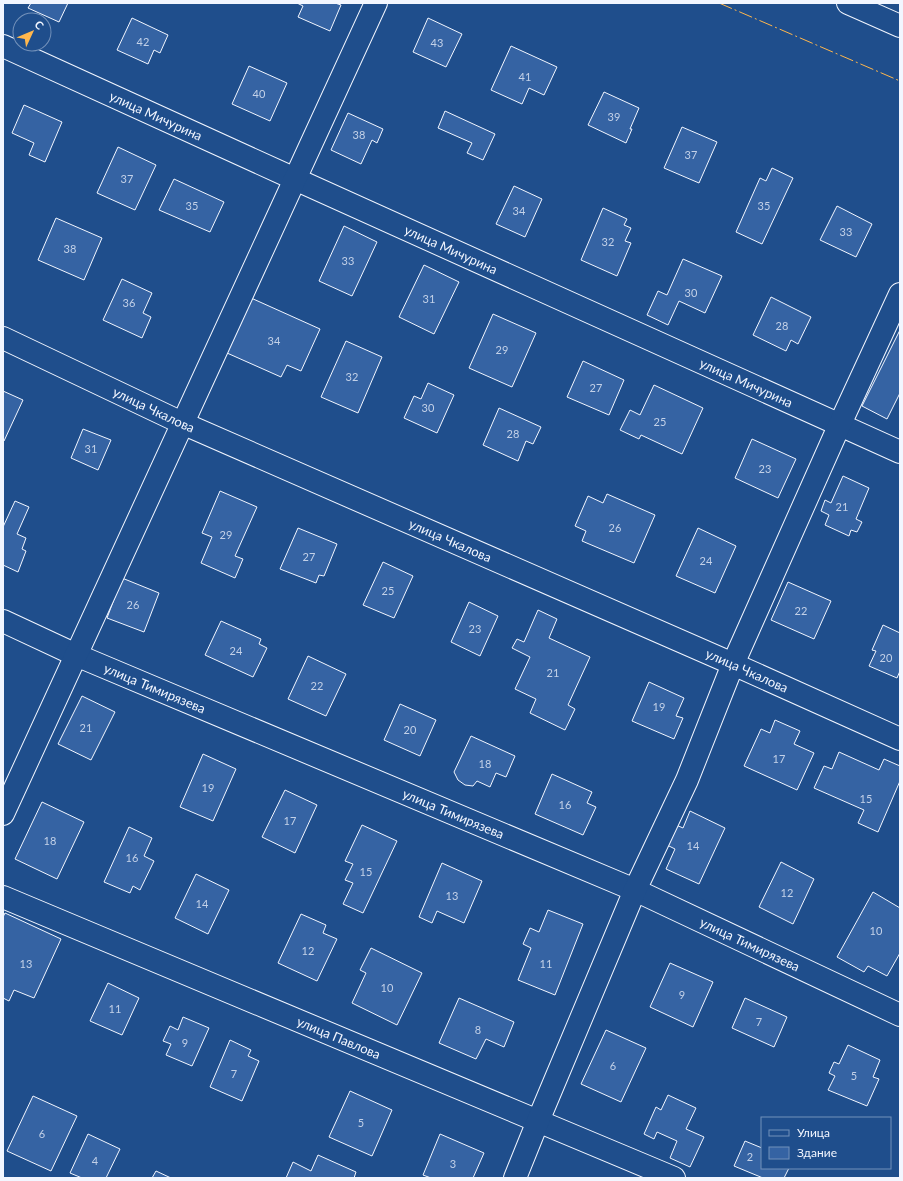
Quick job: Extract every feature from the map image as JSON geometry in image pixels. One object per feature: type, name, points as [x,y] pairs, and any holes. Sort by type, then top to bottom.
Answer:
[{"type":"street","points":[[3,814],[376,3]]},
{"type":"street","points":[[848,3],[900,26]]},
{"type":"street","name":"улица Мичурина","points":[[3,46],[900,452]]},
{"type":"street","points":[[516,1178],[538,1121],[635,890],[687,780],[733,664],[840,424],[900,294]]},
{"type":"street","name":"улица Чкалова","points":[[3,338],[182,423],[733,664],[900,739]]},
{"type":"street","name":"улица Тимирязева","points":[[3,621],[76,655],[635,890],[900,1015]]},
{"type":"street","name":"улица Павлова","points":[[3,896],[674,1178]]},
{"type":"building","points":[[31,3],[68,3],[59,22],[52,19],[52,12],[37,12],[28,8]]},
{"type":"building","points":[[297,3],[335,3],[341,5],[330,31],[298,17],[303,6]]},
{"type":"building","points":[[132,18],[168,35],[160,53],[154,50],[148,64],[117,50]]},
{"type":"building","points":[[428,18],[462,34],[446,67],[413,52]]},
{"type":"building","points":[[511,46],[557,67],[544,95],[529,88],[522,104],[491,90]]},
{"type":"building","points":[[249,66],[287,83],[270,121],[232,104]]},
{"type":"building","points":[[604,92],[639,108],[626,143],[588,125]]},
{"type":"building","points":[[24,105],[62,122],[45,162],[29,155],[34,143],[12,133]]},
{"type":"building","points":[[445,111],[495,134],[483,160],[467,153],[472,143],[438,128]]},
{"type":"building","points":[[348,113],[383,129],[377,143],[372,140],[361,164],[331,150]]},
{"type":"building","points":[[682,127],[717,142],[699,183],[664,168]]},
{"type":"building","points":[[118,147],[156,165],[135,210],[97,193]]},
{"type":"building","points":[[772,168],[793,178],[762,244],[736,232],[760,178],[766,181]]},
{"type":"building","points":[[174,179],[224,202],[210,232],[159,210]]},
{"type":"building","points":[[514,186],[542,199],[525,237],[496,224]]},
{"type":"building","points":[[837,206],[872,224],[856,257],[820,240]]},
{"type":"building","points":[[603,208],[627,219],[624,225],[631,228],[625,241],[631,243],[617,276],[581,260]]},
{"type":"building","points":[[56,218],[102,238],[84,280],[38,260]]},
{"type":"building","points":[[344,226],[377,242],[352,296],[319,281]]},
{"type":"building","points":[[683,259],[722,276],[705,313],[679,301],[668,325],[647,315],[658,291],[667,295]]},
{"type":"building","points":[[424,265],[459,282],[434,334],[399,317]]},
{"type":"building","points":[[122,279],[152,293],[143,313],[151,317],[142,338],[103,320]]},
{"type":"building","points":[[771,297],[811,317],[798,344],[791,340],[786,351],[753,335]]},
{"type":"building","points":[[251,298],[320,329],[301,371],[287,365],[281,377],[227,353]]},
{"type":"building","points":[[493,314],[536,333],[512,387],[469,368]]},
{"type":"building","points":[[900,330],[900,393],[887,419],[862,406]]},
{"type":"building","points":[[346,341],[382,357],[358,413],[321,397]]},
{"type":"building","points":[[583,361],[624,380],[609,415],[567,397]]},
{"type":"building","points":[[428,383],[454,395],[437,433],[404,418],[414,396],[421,399]]},
{"type":"building","points":[[654,385],[703,408],[682,454],[641,435],[639,439],[620,430],[630,410],[640,415]]},
{"type":"building","points":[[3,391],[23,400],[4,441],[3,441]]},
{"type":"building","points":[[499,408],[541,427],[533,444],[526,441],[518,461],[483,445]]},
{"type":"building","points":[[83,429],[111,440],[98,470],[71,458]]},
{"type":"building","points":[[752,439],[796,459],[778,498],[735,478]]},
{"type":"building","points":[[843,476],[869,488],[856,519],[862,522],[857,532],[851,530],[849,536],[825,525],[829,515],[821,511],[825,500],[831,503]]},
{"type":"building","points":[[220,491],[257,507],[235,556],[243,559],[235,578],[201,563],[212,537],[202,533]]},
{"type":"building","points":[[607,494],[655,515],[634,563],[582,541],[586,531],[575,526],[588,496],[603,503]]},
{"type":"building","points":[[15,501],[29,507],[17,534],[26,538],[22,549],[26,551],[18,572],[3,565],[3,527]]},
{"type":"building","points":[[298,528],[337,544],[324,576],[319,575],[316,583],[280,569]]},
{"type":"building","points":[[698,528],[736,546],[715,593],[676,576]]},
{"type":"building","points":[[383,562],[413,576],[394,618],[363,605]]},
{"type":"building","points":[[122,578],[159,593],[144,632],[107,618]]},
{"type":"building","points":[[788,582],[831,601],[814,639],[771,620]]},
{"type":"building","points":[[469,602],[498,616],[480,656],[451,642]]},
{"type":"building","points":[[538,610],[557,619],[549,638],[590,657],[568,705],[575,709],[565,730],[530,713],[536,699],[515,689],[530,657],[512,648],[517,639],[524,642]]},
{"type":"building","points":[[221,621],[261,639],[259,644],[267,648],[253,677],[205,655]]},
{"type":"building","points":[[883,625],[900,633],[900,671],[897,678],[869,666],[876,651],[872,650]]},
{"type":"building","points":[[308,656],[346,674],[326,716],[288,699]]},
{"type":"building","points":[[649,682],[684,698],[676,716],[683,718],[674,739],[632,721]]},
{"type":"building","points":[[82,696],[115,712],[91,760],[58,744]]},
{"type":"building","points":[[400,704],[436,720],[420,756],[384,740]]},
{"type":"building","points":[[775,720],[800,731],[794,744],[814,753],[797,790],[744,766],[761,729],[770,733]]},
{"type":"building","points":[[471,736],[515,756],[506,777],[496,773],[490,787],[477,781],[473,786],[465,785],[458,780],[454,772]]},
{"type":"building","points":[[839,752],[879,770],[884,759],[900,766],[900,781],[878,832],[858,823],[864,810],[814,788],[824,766],[832,769]]},
{"type":"building","points":[[203,754],[236,769],[213,821],[180,807]]},
{"type":"building","points":[[552,774],[592,792],[587,803],[596,807],[583,835],[535,814]]},
{"type":"building","points":[[285,790],[317,805],[295,853],[262,837]]},
{"type":"building","points":[[42,802],[84,822],[57,879],[15,859]]},
{"type":"building","points":[[690,811],[725,828],[699,884],[666,869],[675,849],[665,844],[674,824],[683,828]]},
{"type":"building","points":[[362,825],[397,841],[363,913],[343,904],[353,883],[345,880],[353,864],[345,861]]},
{"type":"building","points":[[129,827],[152,838],[144,856],[154,861],[140,890],[133,886],[130,893],[104,882]]},
{"type":"building","points":[[781,862],[814,879],[793,924],[759,907]]},
{"type":"building","points":[[442,863],[482,881],[464,923],[437,911],[432,923],[419,917]]},
{"type":"building","points":[[196,874],[229,890],[208,934],[175,918]]},
{"type":"building","points":[[873,892],[900,908],[900,953],[887,976],[868,966],[864,972],[837,957]]},
{"type":"building","points":[[548,910],[583,924],[555,995],[518,980],[531,948],[523,944],[530,928],[539,932]]},
{"type":"building","points":[[5,913],[61,939],[34,998],[14,990],[9,1001],[3,998],[3,917]]},
{"type":"building","points":[[301,914],[326,925],[323,933],[337,939],[317,981],[278,963]]},
{"type":"building","points":[[371,948],[422,973],[397,1025],[352,1003],[366,973],[360,970]]},
{"type":"building","points":[[670,963],[713,982],[693,1027],[650,1007]]},
{"type":"building","points":[[108,983],[139,998],[122,1035],[90,1021]]},
{"type":"building","points":[[459,998],[514,1022],[504,1047],[486,1039],[476,1059],[439,1043]]},
{"type":"building","points":[[745,998],[787,1017],[774,1047],[732,1028]]},
{"type":"building","points":[[183,1017],[209,1028],[192,1066],[166,1055],[171,1044],[163,1041],[170,1026],[178,1030]]},
{"type":"building","points":[[606,1030],[646,1048],[621,1102],[581,1084]]},
{"type":"building","points":[[230,1040],[251,1050],[248,1056],[259,1061],[242,1101],[210,1087]]},
{"type":"building","points":[[848,1045],[880,1060],[873,1077],[879,1079],[867,1106],[828,1090],[835,1076],[829,1073],[834,1062],[839,1064]]},
{"type":"building","points":[[350,1091],[392,1110],[372,1156],[329,1137]]},
{"type":"building","points":[[668,1095],[696,1108],[686,1129],[704,1137],[690,1167],[670,1158],[677,1141],[657,1132],[654,1139],[644,1134],[656,1107],[661,1110]]},
{"type":"building","points":[[33,1096],[77,1116],[51,1171],[7,1151]]},
{"type":"building","points":[[88,1134],[120,1149],[106,1178],[82,1178],[70,1173]]},
{"type":"building","points":[[440,1134],[484,1153],[473,1178],[431,1178],[423,1175]]},
{"type":"building","points":[[745,1141],[761,1148],[761,1169],[788,1169],[784,1178],[763,1178],[734,1166]]},
{"type":"building","points":[[318,1155],[356,1172],[354,1178],[286,1178],[293,1162],[311,1171]]},
{"type":"building","points":[[156,1171],[171,1178],[152,1178]]},
{"type":"power","points":[[719,3],[900,81]]}]
